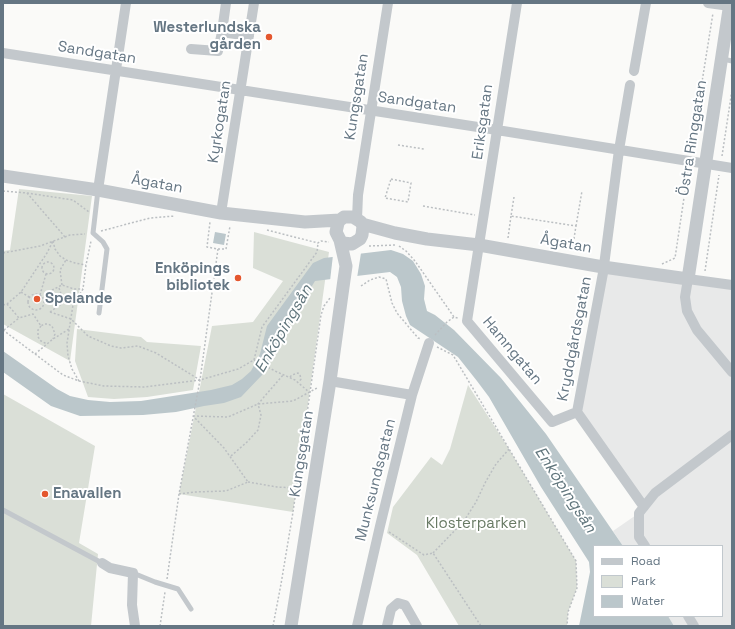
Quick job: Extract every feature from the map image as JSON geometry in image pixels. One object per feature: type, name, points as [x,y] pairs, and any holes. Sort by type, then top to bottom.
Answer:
[{"type":"street","points":[[98,190],[126,3]]},
{"type":"street","points":[[191,49],[218,51],[226,3]]},
{"type":"street","name":"Kyrkogatan","points":[[221,217],[254,3]]},
{"type":"street","name":"Kungsgatan","points":[[352,220],[358,195],[372,111],[388,3]]},
{"type":"street","name":"Eriksgatan","points":[[479,245],[517,3]]},
{"type":"street","points":[[634,71],[646,3]]},
{"type":"street","points":[[708,3],[730,4]]},
{"type":"street","name":"Östra Ringgatan","points":[[688,279],[704,164],[727,60],[730,4]]},
{"type":"street","points":[[222,32],[249,36]]},
{"type":"street","name":"Sandgatan","points":[[3,53],[732,168]]},
{"type":"street","name":"Kryddgårdsgatan","points":[[552,422],[576,412],[604,267],[619,150],[630,85]]},
{"type":"street","name":"Ågatan","points":[[3,176],[98,190],[221,217],[305,222],[352,220],[397,239]]},
{"type":"street","points":[[352,220],[363,230],[348,248],[336,227],[352,220]]},
{"type":"street","name":"Ågatan","points":[[305,222],[348,248],[397,239],[427,239],[479,245],[604,267],[732,285]]},
{"type":"street","name":"Hamngatan","points":[[479,245],[467,321],[552,422]]},
{"type":"street","name":"Kungsgatan","points":[[291,626],[330,381],[348,248]]},
{"type":"street","points":[[688,279],[685,297],[687,311],[697,330],[732,372]]},
{"type":"street","name":"Munksundsgatan","points":[[357,626],[412,395],[430,341]]},
{"type":"street","points":[[330,381],[412,395]]},
{"type":"street","points":[[576,412],[641,510]]},
{"type":"street","points":[[644,545],[639,536],[641,510],[655,493],[732,435]]},
{"type":"street","points":[[102,563],[110,568],[133,573],[132,605],[135,626]]},
{"type":"street","points":[[387,626],[391,610],[398,602],[405,605],[417,626]]},
{"type":"street","points":[[689,617],[694,626]]},
{"type":"lane","points":[[98,190],[93,233],[104,242],[107,249],[100,313]]},
{"type":"lane","points":[[3,510],[102,563]]},
{"type":"lane","points":[[133,573],[154,582],[178,589],[191,609]]},
{"type":"path","points":[[703,281],[732,90]]},
{"type":"path","points":[[398,145],[424,149]]},
{"type":"path","points":[[391,179],[411,183],[408,202],[385,198],[391,179]]},
{"type":"path","points":[[3,191],[73,200],[94,216]]},
{"type":"path","points":[[572,253],[582,191]]},
{"type":"path","points":[[27,193],[65,237]]},
{"type":"path","points":[[508,238],[514,197]]},
{"type":"path","points":[[423,206],[484,217]]},
{"type":"path","points":[[3,253],[40,246],[70,235],[93,233],[150,218],[177,216]]},
{"type":"path","points":[[511,216],[576,226]]},
{"type":"path","points":[[221,217],[226,249],[207,247],[221,217]]},
{"type":"path","points":[[260,228],[318,243],[321,241],[327,241],[337,251],[348,248],[359,250],[365,246],[397,239]]},
{"type":"path","points":[[79,381],[72,369],[68,356],[67,343],[73,305],[83,290],[86,265],[93,233]]},
{"type":"path","points":[[397,239],[406,246]]},
{"type":"path","points":[[397,239],[415,261],[454,317]]},
{"type":"path","points":[[54,241],[55,249],[60,256],[66,260],[86,265]]},
{"type":"path","points":[[3,305],[7,304],[20,292],[54,241]]},
{"type":"path","points":[[62,285],[52,290],[47,302],[44,302],[41,308],[36,310],[33,314],[19,318],[3,330],[63,375],[79,381],[104,386],[144,387],[200,380],[238,369],[254,360],[262,326],[317,252],[318,243]]},
{"type":"path","points":[[160,626],[179,494],[200,380],[218,249]]},
{"type":"path","points":[[62,285],[60,270],[66,260]]},
{"type":"path","points":[[43,265],[46,262],[50,262],[54,264],[54,270]]},
{"type":"path","points":[[43,265],[42,269],[46,274]]},
{"type":"path","points":[[46,274],[50,274],[54,270],[60,270]]},
{"type":"path","points":[[40,295],[46,274]]},
{"type":"path","points":[[361,286],[370,280],[379,277],[386,279],[392,304],[397,313],[418,338],[430,341],[453,355],[576,561],[576,588],[568,612],[567,626]]},
{"type":"path","points":[[62,285],[83,290]]},
{"type":"path","points":[[58,288],[64,302],[73,305]]},
{"type":"path","points":[[20,292],[29,298]]},
{"type":"path","points":[[36,310],[31,309],[28,305],[29,298],[35,294],[40,295],[44,302]]},
{"type":"path","points":[[272,626],[281,584],[321,315],[324,306],[331,297]]},
{"type":"path","points":[[64,302],[50,312],[71,319],[88,336],[111,346],[121,348],[138,346],[156,353],[200,380]]},
{"type":"path","points":[[7,304],[19,318]]},
{"type":"path","points":[[33,314],[40,326]]},
{"type":"path","points":[[430,341],[447,322]]},
{"type":"path","points":[[40,326],[44,324],[52,326],[55,334],[53,339]]},
{"type":"path","points":[[40,326],[38,330],[38,337],[41,341],[47,344]]},
{"type":"path","points":[[35,355],[53,339],[69,329]]},
{"type":"path","points":[[254,360],[296,380],[310,392]]},
{"type":"path","points":[[290,378],[292,375],[298,373],[301,379],[299,383]]},
{"type":"path","points":[[258,404],[283,375]]},
{"type":"path","points":[[193,416],[228,417],[258,404],[293,401],[330,381]]},
{"type":"path","points":[[230,456],[247,442],[258,430],[261,415],[258,404]]},
{"type":"path","points":[[193,416],[224,448],[248,482]]},
{"type":"path","points":[[380,526],[424,555],[433,553],[464,521],[496,464],[509,449]]},
{"type":"path","points":[[179,494],[226,491],[248,482],[277,487],[296,488]]},
{"type":"path","points":[[433,553],[481,626]]},
{"type":"shaded area","points":[[603,267],[732,285],[732,626],[674,626],[669,617],[723,617],[723,545],[622,545],[613,531],[639,513],[644,507],[577,412]]},
{"type":"green space","points":[[19,189],[92,196],[70,361],[3,324],[3,251],[10,250]]},
{"type":"green space","points":[[254,232],[329,252],[293,512],[179,494],[212,326],[253,322],[283,281],[253,268]]},
{"type":"green space","points":[[77,329],[141,337],[147,342],[201,346],[193,390],[147,397],[114,399],[88,397],[75,361]]},
{"type":"green space","name":"Klosterparken","points":[[468,385],[509,449],[576,561],[577,588],[568,612],[567,626],[459,626],[417,555],[387,533],[393,507],[431,457],[442,465],[450,449]]},
{"type":"green space","name":"Enavallen","points":[[3,394],[95,446],[79,543],[98,554],[91,626],[3,626]]},
{"type":"water","points":[[215,232],[226,234],[224,245],[213,243]]},
{"type":"water","name":"Enköpingsån","points":[[391,250],[403,254],[413,261],[421,274],[425,286],[424,299],[427,311],[435,315],[454,330],[501,378],[546,434],[622,545],[593,545],[593,617],[669,617],[674,626],[579,626],[590,572],[589,562],[541,487],[489,397],[477,381],[458,357],[410,325],[402,301],[401,287],[397,277],[390,272],[315,281],[276,345],[263,374],[241,397],[224,403],[176,412],[143,415],[80,416],[51,406],[3,372],[3,351],[57,389],[70,396],[88,400],[110,402],[141,401],[211,390],[232,385],[251,371],[260,354],[267,326],[313,263],[324,258]]},
{"type":"pier","points":[[361,253],[357,278],[330,281],[333,255]]},
{"type":"place","name":"Westerlundska gården","points":[[269,37]]},
{"type":"place","name":"Enköpings bibliotek","points":[[238,278]]},
{"type":"place","name":"Spelande","points":[[37,299]]},
{"type":"place","name":"Enavallen","points":[[45,494]]}]
